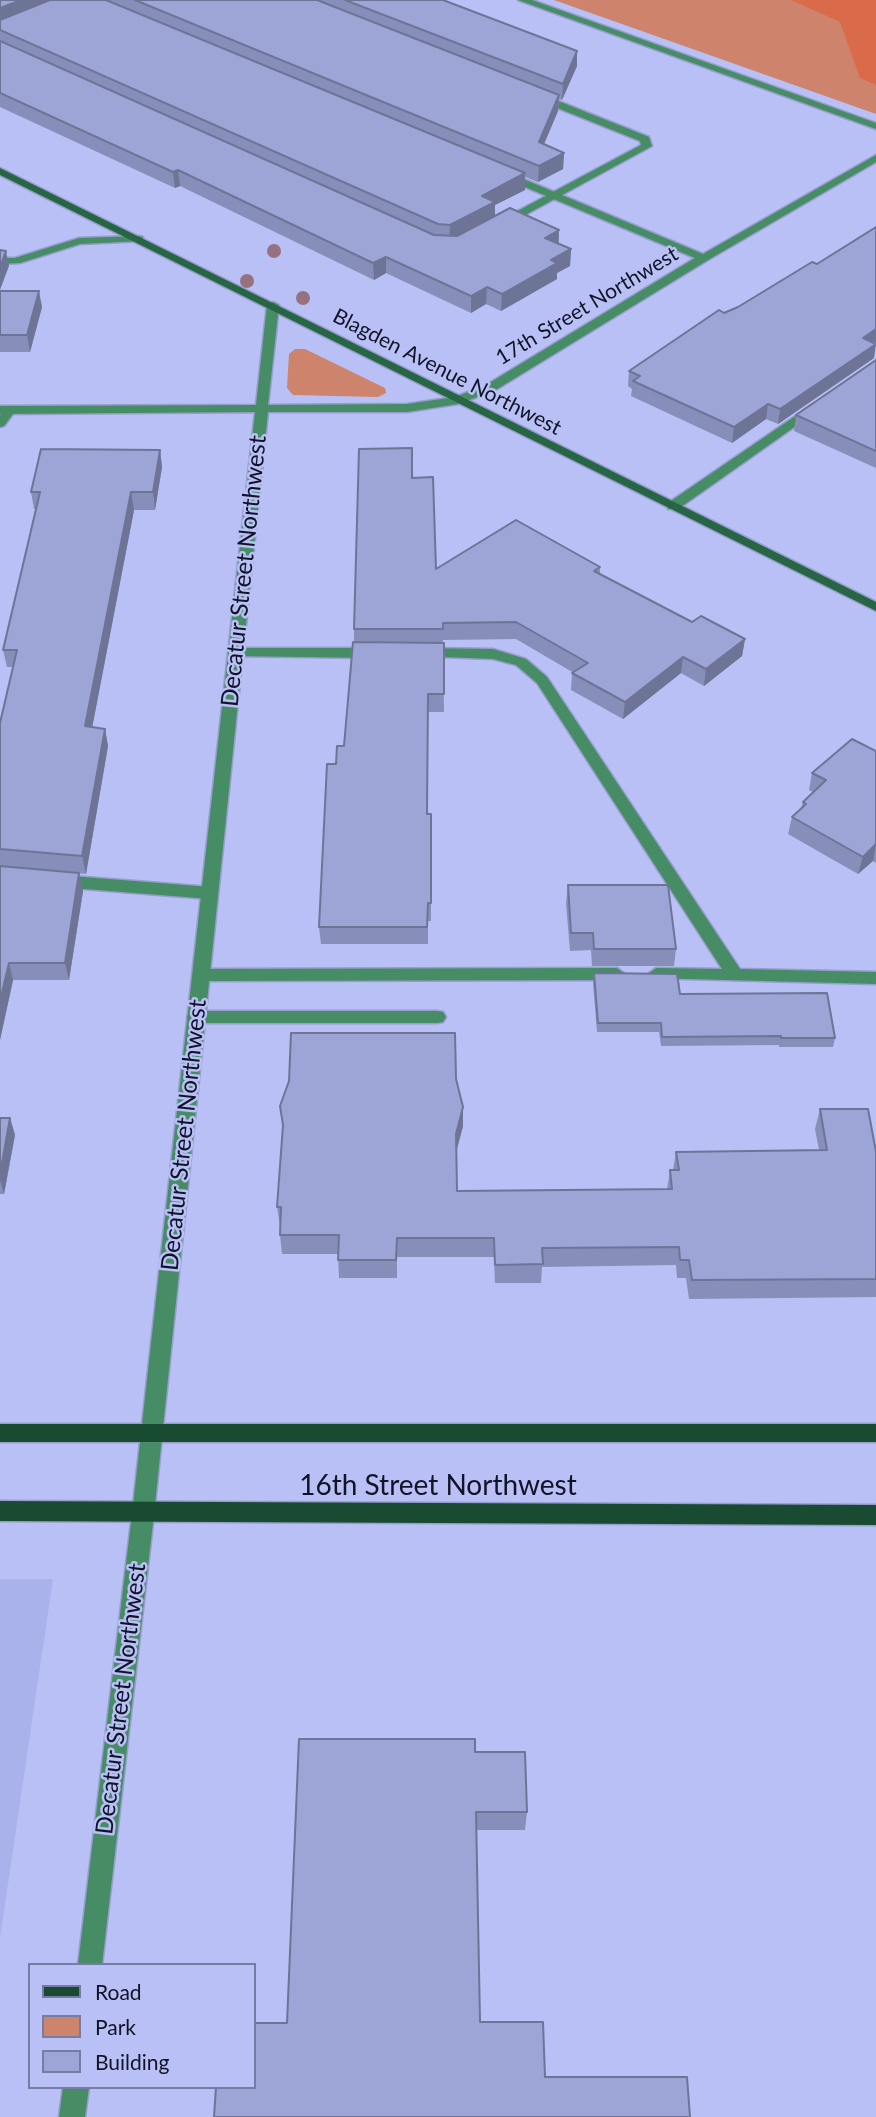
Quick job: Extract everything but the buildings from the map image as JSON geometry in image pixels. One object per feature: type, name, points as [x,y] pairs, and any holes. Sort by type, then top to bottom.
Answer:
[{"type":"main road","name":"Blagden Avenue Northwest","points":[[0,171],[876,607]]},
{"type":"main road","points":[[0,1433],[876,1433]]},
{"type":"main road","name":"16th Street Northwest","points":[[0,1511],[143,1514],[876,1515]]},
{"type":"street","points":[[523,0],[876,126]]},
{"type":"street","points":[[492,229],[647,146],[645,139],[526,92]]},
{"type":"street","name":"17th Street Northwest","points":[[5,410],[407,408],[458,400],[490,388],[704,258],[876,158]]},
{"type":"street","points":[[492,169],[704,258]]},
{"type":"street","points":[[0,261],[16,261],[79,241],[139,239]]},
{"type":"street","name":"Decatur Street Northwest","points":[[90,1963],[152,1433],[273,305]]},
{"type":"street","points":[[673,506],[830,396]]},
{"type":"street","points":[[0,423],[5,410]]},
{"type":"street","points":[[235,653],[493,654],[521,662],[542,680],[734,975]]},
{"type":"street","points":[[40,879],[210,893]]},
{"type":"street","points":[[201,975],[734,975],[876,978]]},
{"type":"street","points":[[197,1017],[437,1017]]},
{"type":"street","points":[[72,2117],[76,2089]]},
{"type":"shaded area","points":[[791,0],[876,0],[876,85],[860,78],[840,22]]},
{"type":"shaded area","points":[[0,1579],[53,1579],[0,1938]]},
{"type":"green space","points":[[554,0],[876,0],[876,114],[653,35]]},
{"type":"green space","points":[[295,349],[305,349],[385,388],[386,393],[378,397],[293,395],[287,388],[289,354]]}]
